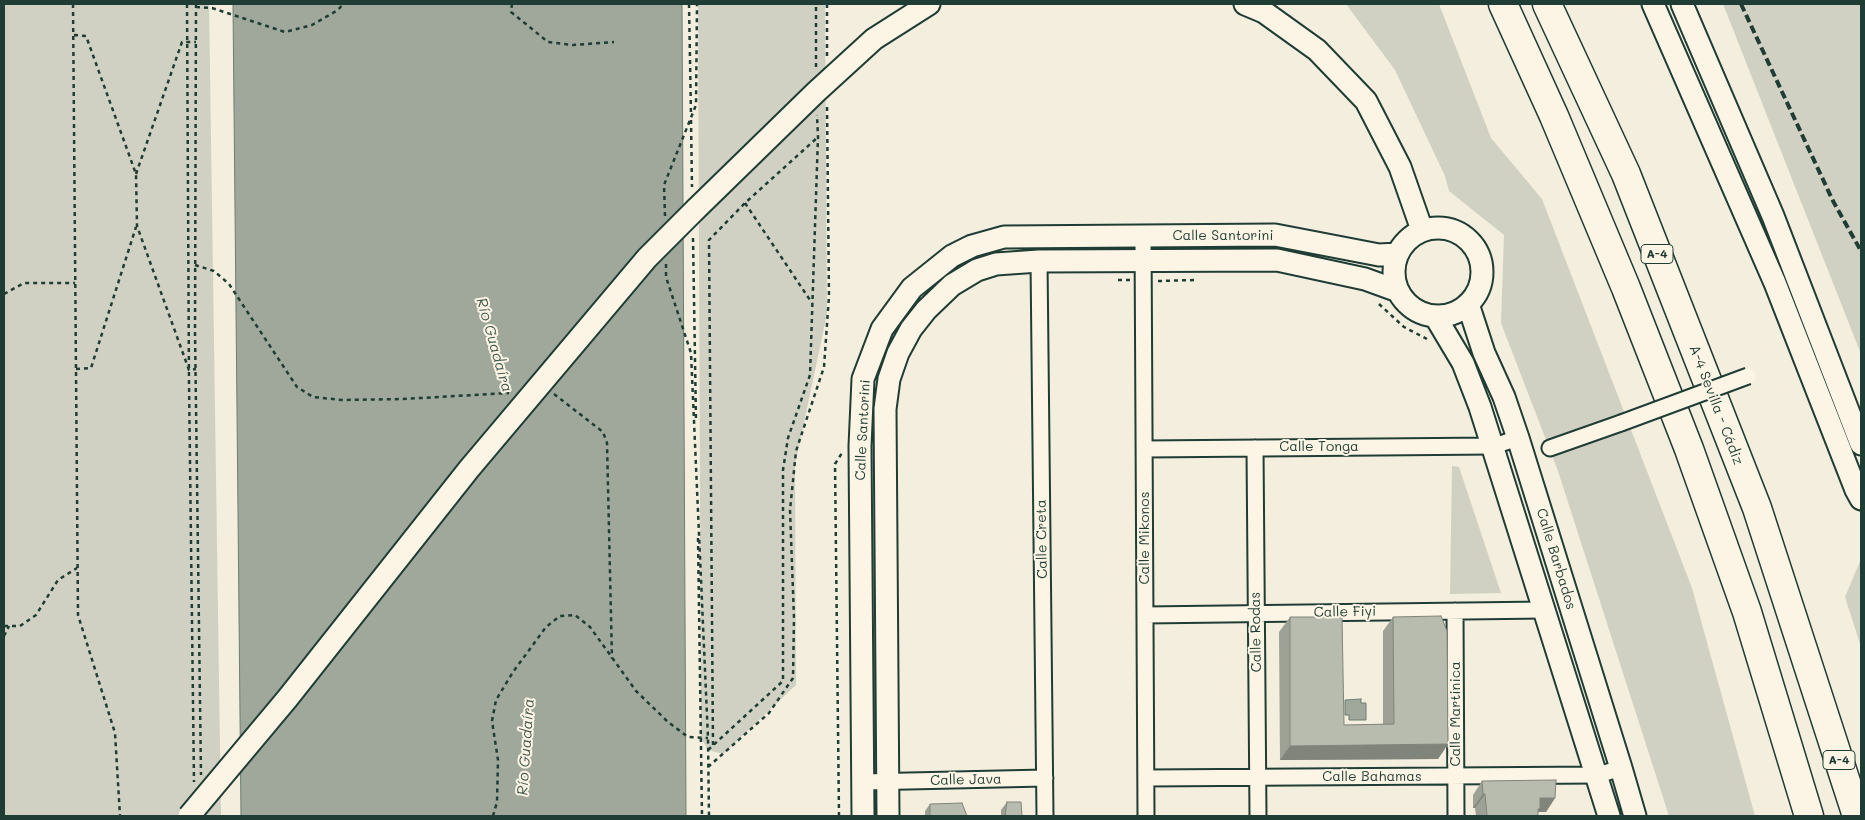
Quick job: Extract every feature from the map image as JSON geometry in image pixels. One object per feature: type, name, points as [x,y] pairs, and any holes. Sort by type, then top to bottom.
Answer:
[{"type":"highway","points":[[1503,4],[1561,134],[1626,288],[1689,449],[1747,612],[1809,816]]},
{"type":"highway","name":"A-4 Sevilla - Cádiz","points":[[1547,4],[1626,174],[1757,508],[1857,816]]},
{"type":"street","points":[[189,816],[287,699],[475,462],[647,258],[693,209],[874,39],[929,4]]},
{"type":"street","points":[[1245,4],[1264,12],[1317,50],[1366,101],[1400,167],[1422,230]]},
{"type":"street","points":[[1653,4],[1775,282],[1861,499]]},
{"type":"street","points":[[1682,4],[1773,216],[1861,444]]},
{"type":"street","points":[[1437,227],[1452,229],[1466,236],[1476,248],[1482,262],[1482,277],[1478,292],[1468,304],[1456,312],[1435,316],[1416,311],[1405,302],[1398,291],[1394,264],[1408,238],[1422,230],[1437,227]]},
{"type":"street","name":"Calle Santorini","points":[[863,816],[860,446],[863,379],[882,329],[912,288],[952,256],[972,246],[1004,237],[1275,235],[1378,255],[1398,254]]},
{"type":"street","name":"Calle Mikonos","points":[[1144,236],[1146,816]]},
{"type":"street","name":"Calle Santorini","points":[[888,816],[884,409],[898,353],[911,329],[926,310],[952,285],[977,270],[996,264],[1039,261],[1277,260],[1366,279],[1398,291]]},
{"type":"street","name":"Calle Creta","points":[[1039,261],[1045,816]]},
{"type":"street","name":"Calle Barbados","points":[[1468,304],[1484,353],[1504,397],[1518,438],[1622,768],[1635,816]]},
{"type":"street","name":"Calle Barbados","points":[[1435,316],[1463,363],[1494,446],[1598,775],[1609,816]]},
{"type":"street","points":[[1550,448],[1748,376]]},
{"type":"street","name":"Calle Tonga","points":[[1145,449],[1494,446],[1518,438]]},
{"type":"street","name":"Calle Rodas","points":[[1254,448],[1258,816]]},
{"type":"street","name":"Calle Fiyi","points":[[1145,615],[1546,610]]},
{"type":"street","name":"Calle Martinica","points":[[1455,611],[1456,816]]},
{"type":"street","name":"Calle Bahamas","points":[[1146,778],[1598,775],[1622,768]]},
{"type":"street","name":"Calle Java","points":[[863,782],[1045,778]]},
{"type":"path","points":[[73,4],[78,615],[115,733],[120,816]]},
{"type":"path","points":[[187,4],[194,787]]},
{"type":"path","points":[[201,776],[195,265],[196,5],[212,8],[285,32],[312,25],[338,10],[343,4]]},
{"type":"path","points":[[512,4],[511,12],[548,42],[573,45],[614,42]]},
{"type":"path","points":[[689,4],[702,816]]},
{"type":"path","points":[[665,221],[664,185],[696,105],[697,4]]},
{"type":"path","points":[[708,767],[769,713],[793,678],[794,618],[790,510],[796,451],[824,367],[829,296],[816,4]]},
{"type":"path","points":[[708,750],[783,681],[783,470],[788,438],[810,375],[818,136],[826,4]]},
{"type":"path","points":[[73,35],[86,36],[136,174],[137,226],[189,370]]},
{"type":"path","points":[[136,174],[182,42],[196,42]]},
{"type":"path","points":[[713,745],[709,240],[745,203],[818,136]]},
{"type":"path","points":[[745,203],[813,304]]},
{"type":"path","points":[[76,369],[91,368],[137,226]]},
{"type":"path","points":[[666,258],[666,277],[691,353],[708,738],[708,816]]},
{"type":"path","points":[[195,265],[214,271],[229,284],[297,387],[313,397],[342,400],[490,393]]},
{"type":"path","points":[[1116,280],[1204,279]]},
{"type":"path","points":[[4,294],[24,284],[75,283]]},
{"type":"path","points":[[1374,301],[1404,327],[1428,339]]},
{"type":"path","points":[[189,370],[196,369]]},
{"type":"path","points":[[550,393],[555,394],[603,432],[606,442],[612,659]]},
{"type":"path","points":[[839,816],[835,464],[843,450]]},
{"type":"path","points":[[4,626],[20,626],[36,615],[58,580],[77,568]]},
{"type":"path","points":[[493,816],[497,802],[498,760],[492,721],[496,700],[513,672],[546,627],[560,616],[575,615],[590,627],[636,691],[668,722],[688,736],[708,738]]},
{"type":"path","points":[[4,636],[9,626]]},
{"type":"shaded area","points":[[4,4],[209,4],[221,816],[4,816]]},
{"type":"shaded area","points":[[698,4],[825,4],[827,314],[795,465],[796,685],[723,754],[708,750],[701,738]]},
{"type":"shaded area","points":[[1346,4],[1439,4],[1491,138],[1542,199],[1692,588],[1755,816],[1669,816],[1558,471],[1501,323],[1504,235],[1449,191],[1445,176],[1395,70]]},
{"type":"shaded area","points":[[1723,4],[1861,4],[1861,354]]},
{"type":"shaded area","points":[[1452,466],[1459,467],[1501,593],[1450,594]]},
{"type":"shaded area","points":[[1861,559],[1861,647],[1845,597]]},
{"type":"water","name":"Río Guadaíra","points":[[233,4],[682,4],[686,816],[241,816]]},
{"type":"water","points":[[1361,699],[1361,703],[1366,703],[1366,720],[1349,720],[1349,715],[1345,715],[1345,700]]},
{"type":"building","points":[[1441,616],[1447,631],[1448,744],[1290,746],[1290,617],[1342,617],[1344,725],[1394,724],[1393,617]]},
{"type":"building","points":[[1556,780],[1555,798],[1540,798],[1538,816],[1487,816],[1482,781]]},
{"type":"building","points":[[1007,802],[1021,802],[1022,816],[1005,816]]},
{"type":"building","points":[[962,803],[967,816],[930,816],[930,804]]},
{"type":"railway","points":[[1741,4],[1833,201],[1861,251]]}]
